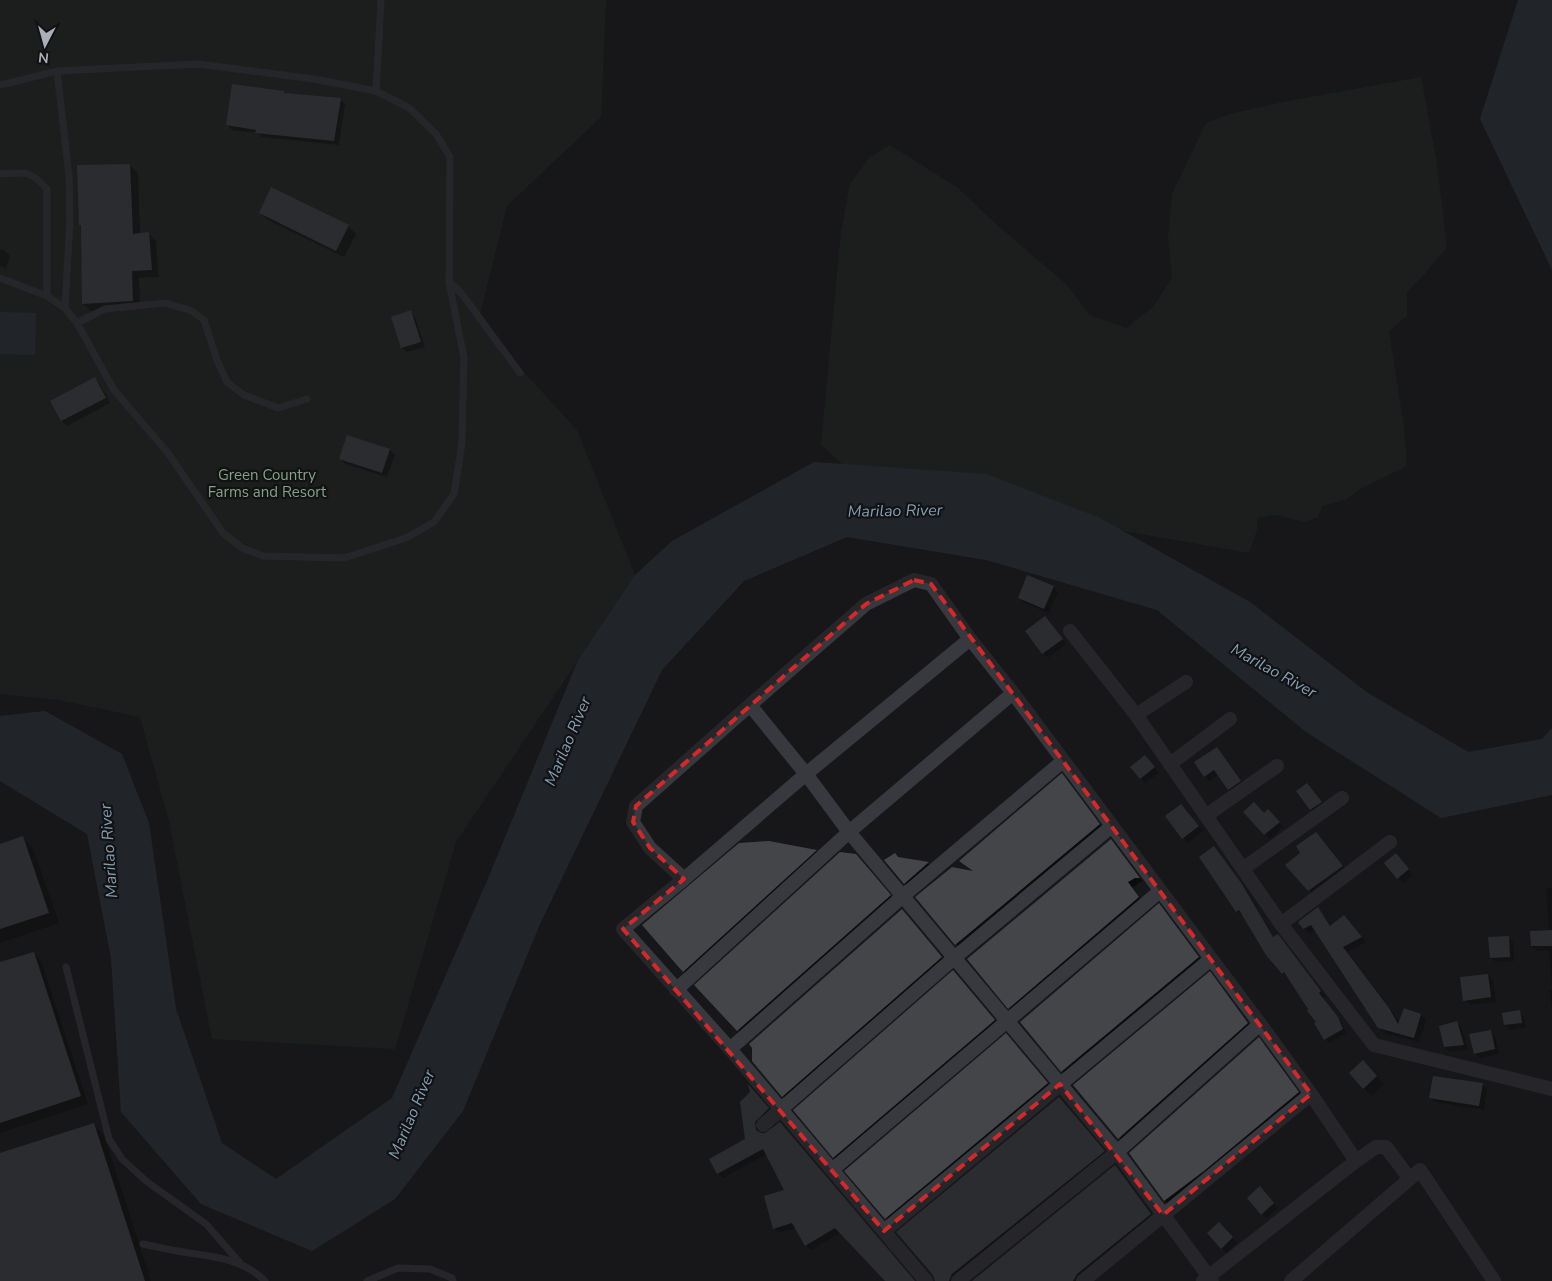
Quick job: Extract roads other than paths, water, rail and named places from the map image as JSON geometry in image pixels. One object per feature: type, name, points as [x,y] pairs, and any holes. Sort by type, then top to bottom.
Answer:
[{"type":"street","points":[[684,879],[650,848],[633,822],[636,806],[866,604],[914,580],[931,584],[970,639],[1013,693],[1260,1024],[1311,1094],[1356,1161]]},
{"type":"street","points":[[1070,631],[1136,715],[1244,868],[1281,924],[1374,1045],[1552,1089]]},
{"type":"street","points":[[926,1281],[730,1049],[623,929],[806,774],[970,639]]},
{"type":"street","points":[[1136,715],[1186,682]]},
{"type":"street","points":[[676,990],[849,832],[1013,693]]},
{"type":"street","points":[[750,705],[806,774],[849,832],[1117,1152],[1208,1279],[1356,1161],[1376,1148],[1386,1147],[1409,1178]]},
{"type":"street","points":[[1170,764],[1230,719]]},
{"type":"street","points":[[730,1049],[903,896],[1063,760]]},
{"type":"street","points":[[1207,815],[1277,766]]},
{"type":"street","points":[[1244,868],[1342,798]]},
{"type":"street","points":[[763,1124],[954,958],[1112,826]]},
{"type":"street","points":[[1281,924],[1390,842]]},
{"type":"street","points":[[832,1170],[1160,891]]},
{"type":"street","points":[[884,1231],[1211,959]]},
{"type":"street","points":[[958,1281],[1117,1152],[1260,1024]]},
{"type":"street","points":[[1083,1281],[1311,1094]]},
{"type":"street","points":[[1291,1281],[1420,1170],[1494,1281]]},
{"type":"lane","points":[[376,91],[381,0]]},
{"type":"lane","points":[[0,85],[57,71],[198,64],[314,79],[376,91],[408,107],[436,134],[450,157],[450,282],[464,358],[462,443],[454,494],[434,522],[406,538],[344,558],[263,556],[242,548],[223,533],[168,453],[114,390],[77,324],[65,308],[47,296],[0,278]]},
{"type":"lane","points":[[57,71],[69,176],[70,220],[65,308]]},
{"type":"lane","points":[[0,174],[20,172],[35,176],[47,189],[47,296]]},
{"type":"lane","points":[[450,282],[462,294],[520,373]]},
{"type":"lane","points":[[77,324],[104,309],[165,303],[192,311],[204,320],[217,360],[227,382],[244,395],[278,408],[307,400]]},
{"type":"lane","points":[[66,967],[109,1138],[122,1159],[146,1181],[206,1224],[241,1264]]},
{"type":"lane","points":[[142,1244],[188,1253],[211,1255],[241,1264],[256,1272],[265,1281]]},
{"type":"lane","points":[[367,1281],[398,1268],[430,1269],[452,1278],[453,1281]]},
{"type":"water","points":[[1518,0],[1552,0],[1552,270],[1480,119]]},
{"type":"water","points":[[0,312],[36,313],[35,355],[0,354]]},
{"type":"water","name":"Marilao River","points":[[814,462],[986,474],[1100,518],[1250,602],[1368,693],[1468,752],[1542,739],[1552,728],[1552,795],[1441,818],[1306,732],[1157,610],[986,560],[847,537],[744,581],[662,670],[540,924],[463,1111],[395,1199],[312,1251],[201,1204],[121,1112],[111,958],[87,834],[0,781],[0,716],[45,711],[122,754],[149,823],[176,1009],[222,1143],[276,1179],[392,1098],[487,881],[578,660],[635,575],[672,541]]},
{"type":"park label","name":"Green Country Farms and Resort","points":[[267,484]]}]
